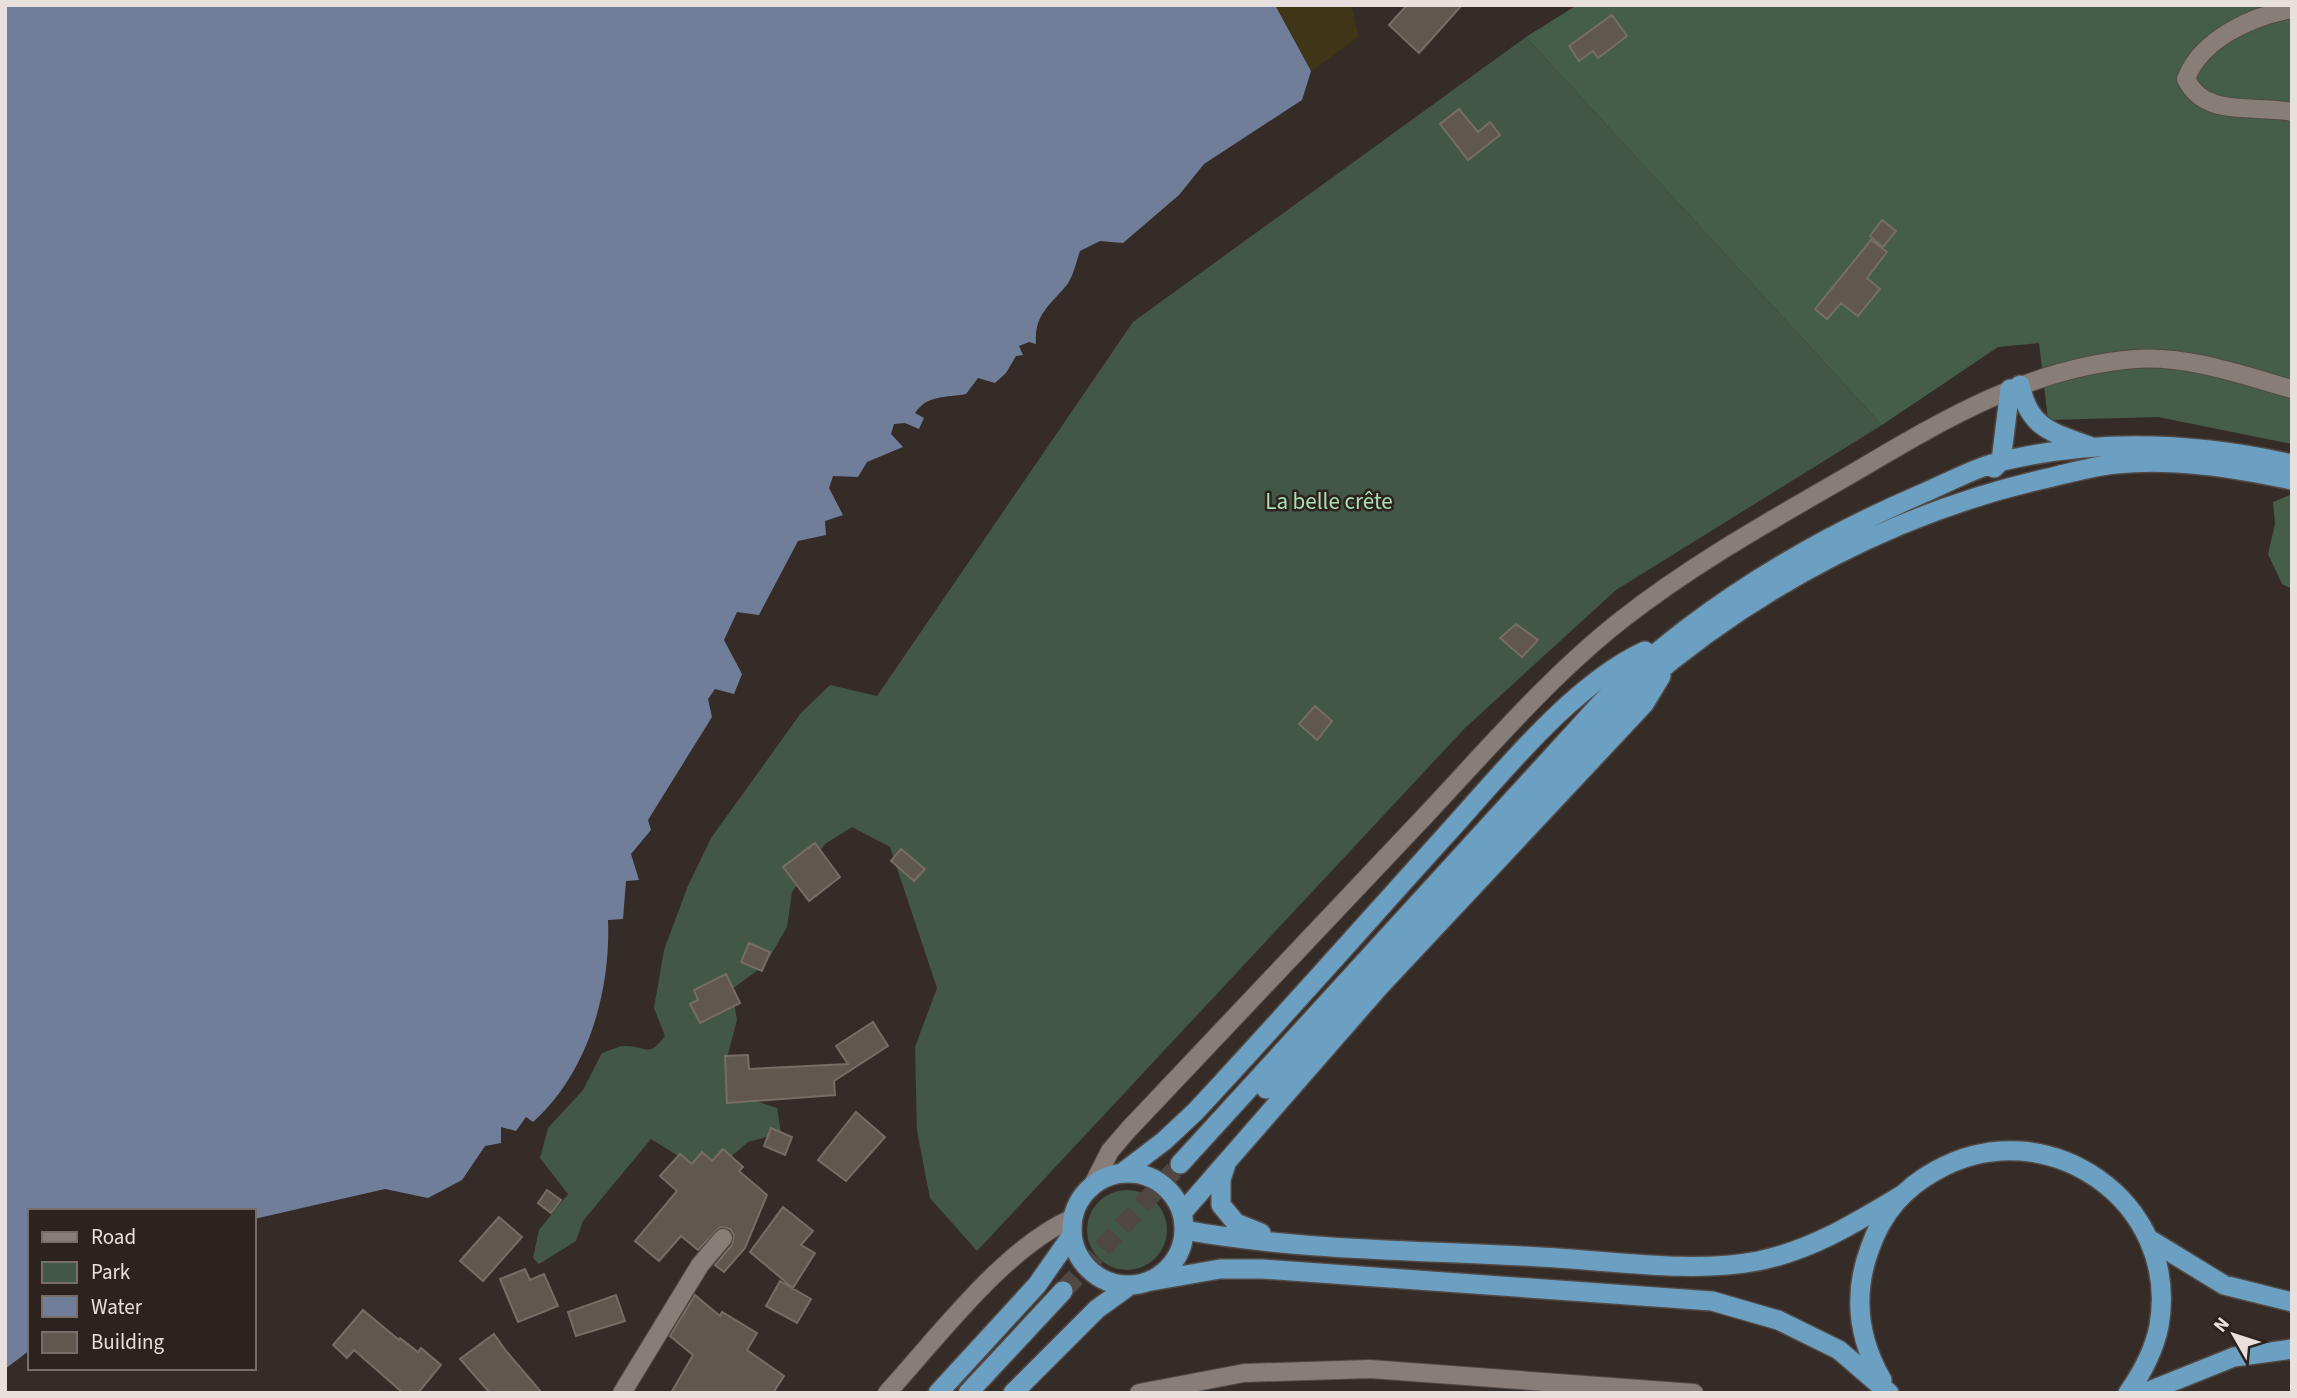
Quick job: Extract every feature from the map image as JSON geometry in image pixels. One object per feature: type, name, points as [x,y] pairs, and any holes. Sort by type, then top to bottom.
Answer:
[{"type":"highway","points":[[2015,387],[2028,412],[2047,430],[2093,448]]},
{"type":"highway","points":[[1937,509],[1957,494],[1981,483],[2001,461],[2015,387]]},
{"type":"highway","points":[[2292,464],[2227,450],[2148,443],[2001,461],[1825,539],[1710,609],[1668,641],[1592,713],[1185,1168],[1605,720],[1667,664],[1725,622],[1793,580],[1888,529],[2000,488],[2116,464],[2169,462],[2292,480]]},
{"type":"highway","points":[[1122,1173],[1164,1141],[1203,1103],[1471,807],[1571,703],[1615,667],[1668,641]]},
{"type":"highway","points":[[1183,1221],[1227,1160],[1388,978],[1644,704],[1667,664]]},
{"type":"highway","points":[[1889,1393],[1869,1357],[1859,1315],[1861,1271],[1876,1230],[1916,1181],[1956,1159],[2001,1149],[2047,1153],[2089,1171],[2124,1200],[2149,1239],[2160,1282],[2159,1326],[2145,1368],[2128,1393]]},
{"type":"highway","points":[[1227,1160],[1219,1196],[1226,1213],[1236,1223],[1285,1241]]},
{"type":"highway","points":[[938,1393],[1037,1285],[1073,1226],[1080,1201],[1091,1188],[1105,1178],[1122,1173],[1141,1174],[1159,1182],[1173,1195],[1183,1221],[1181,1247],[1174,1262],[1161,1275],[1138,1284],[1089,1317],[1013,1393]]},
{"type":"highway","points":[[1183,1221],[1285,1241],[1693,1265],[1756,1261],[1805,1249],[1902,1195]]},
{"type":"highway","points":[[1073,1226],[1076,1251],[1085,1266],[1113,1283],[1138,1284],[1220,1269],[1262,1269],[1712,1301],[1778,1320],[1839,1350],[1889,1393]]},
{"type":"highway","points":[[2149,1239],[2224,1285],[2292,1302]]},
{"type":"highway","points":[[968,1393],[1068,1295],[985,1393]]},
{"type":"highway","points":[[2144,1393],[2234,1357],[2292,1349]]},
{"type":"street","points":[[2292,9],[2265,15],[2211,45],[2193,60],[2186,79],[2200,100],[2214,106],[2267,107],[2292,112]]},
{"type":"street","points":[[1091,1188],[1110,1151],[1128,1130],[1525,709],[1617,623],[1681,575],[1786,510],[1910,439],[2015,387],[2060,372],[2138,358],[2173,359],[2292,389]]},
{"type":"street","points":[[887,1393],[1021,1249],[1046,1231],[1073,1226]]},
{"type":"street","points":[[622,1393],[700,1265],[723,1238]]},
{"type":"street","points":[[1139,1393],[1244,1373],[1370,1368],[1695,1393]]},
{"type":"green space","points":[[1577,5],[2292,5],[2292,444],[2158,417],[2048,420],[2039,343],[1998,347],[1882,425],[1526,37]]},
{"type":"green space","name":"La belle crête","points":[[1526,37],[1882,425],[1616,590],[1465,728],[977,1251],[930,1198],[917,1131],[915,1047],[937,988],[890,847],[852,827],[825,844],[792,892],[787,927],[765,965],[732,989],[737,1020],[728,1054],[740,1085],[756,1101],[777,1108],[781,1133],[748,1142],[726,1161],[688,1162],[651,1139],[583,1221],[576,1241],[539,1264],[533,1258],[539,1230],[568,1194],[540,1158],[548,1128],[583,1090],[602,1053],[625,1046],[647,1050],[665,1036],[654,1008],[664,950],[687,888],[711,838],[801,713],[830,685],[877,696],[1133,322]]},
{"type":"green space","points":[[2292,494],[2292,589],[2282,584],[2268,554],[2275,524],[2273,502]]},
{"type":"green space","points":[[1127,1190],[1149,1197],[1155,1202],[1166,1222],[1167,1230],[1160,1252],[1155,1258],[1135,1269],[1127,1270],[1105,1263],[1099,1258],[1088,1238],[1087,1230],[1094,1208],[1099,1202],[1119,1191]]},
{"type":"sand","points":[[1275,5],[1351,5],[1359,37],[1311,71]]},
{"type":"water","points":[[5,5],[1275,5],[1311,71],[1302,100],[1204,164],[1179,195],[1123,243],[1100,241],[1080,251],[1068,284],[1040,319],[1036,344],[1029,342],[1019,346],[1023,355],[1016,356],[1006,373],[995,383],[978,378],[966,394],[938,398],[920,407],[915,413],[924,418],[919,429],[905,423],[894,424],[891,434],[903,447],[867,462],[858,477],[833,476],[829,488],[843,515],[825,521],[826,535],[798,541],[759,615],[737,612],[724,640],[742,674],[734,694],[715,689],[708,699],[712,717],[648,820],[651,830],[631,854],[639,880],[626,881],[623,919],[608,920],[605,975],[592,1029],[582,1055],[552,1102],[533,1122],[526,1117],[516,1131],[501,1127],[501,1143],[485,1146],[462,1180],[428,1198],[385,1189],[256,1219],[256,1209],[28,1209],[28,1352],[5,1369]]},
{"type":"building","points":[[1407,5],[1462,5],[1419,53],[1389,25]]},
{"type":"building","points":[[1612,15],[1627,36],[1598,58],[1593,51],[1579,61],[1569,46]]},
{"type":"building","points":[[1459,109],[1478,132],[1490,122],[1500,135],[1468,160],[1440,124]]},
{"type":"building","points":[[1882,220],[1896,231],[1883,247],[1870,236]]},
{"type":"building","points":[[1871,240],[1887,252],[1867,278],[1880,289],[1858,316],[1841,303],[1827,319],[1815,309]]},
{"type":"building","points":[[1516,624],[1538,640],[1522,657],[1500,638]]},
{"type":"building","points":[[1315,706],[1332,721],[1317,740],[1299,724]]},
{"type":"building","points":[[815,843],[840,877],[809,901],[783,867]]},
{"type":"building","points":[[901,849],[925,869],[914,881],[891,861]]},
{"type":"building","points":[[749,943],[770,952],[762,971],[741,962]]},
{"type":"building","points":[[726,974],[740,1003],[700,1023],[690,1004],[698,1000],[694,990]]},
{"type":"building","points":[[873,1022],[888,1046],[834,1081],[835,1095],[727,1103],[725,1056],[748,1055],[749,1069],[848,1064],[836,1046]]},
{"type":"building","points":[[856,1112],[885,1137],[846,1181],[818,1160]]},
{"type":"building","points":[[771,1128],[792,1137],[785,1155],[764,1146]]},
{"type":"building","points":[[723,1149],[743,1167],[739,1171],[767,1195],[745,1248],[724,1272],[715,1265],[732,1245],[734,1235],[730,1229],[720,1227],[698,1250],[681,1236],[659,1261],[635,1241],[677,1191],[660,1176],[680,1154],[692,1164],[702,1152],[712,1161]]},
{"type":"building","points":[[547,1190],[561,1200],[551,1213],[538,1203]]},
{"type":"building","points":[[783,1207],[813,1231],[801,1245],[815,1253],[793,1288],[750,1252]]},
{"type":"building","points":[[499,1217],[522,1237],[483,1281],[460,1261]]},
{"type":"building","points":[[525,1269],[530,1280],[544,1274],[558,1306],[518,1322],[500,1279]]},
{"type":"building","points":[[780,1281],[811,1299],[797,1323],[766,1306]]},
{"type":"building","points":[[616,1295],[625,1321],[576,1336],[568,1312]]},
{"type":"building","points":[[695,1295],[720,1316],[722,1312],[757,1333],[747,1350],[784,1376],[773,1393],[671,1393],[693,1355],[670,1336]]},
{"type":"building","points":[[363,1310],[399,1340],[400,1338],[418,1352],[421,1348],[441,1365],[418,1393],[403,1393],[354,1350],[347,1358],[333,1345]]},
{"type":"building","points":[[494,1334],[542,1393],[490,1393],[460,1359]]},
{"type":"tunnel","points":[[1063,1291],[1180,1164]]}]
